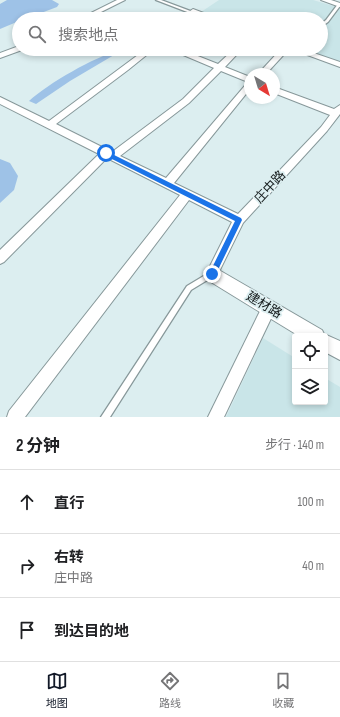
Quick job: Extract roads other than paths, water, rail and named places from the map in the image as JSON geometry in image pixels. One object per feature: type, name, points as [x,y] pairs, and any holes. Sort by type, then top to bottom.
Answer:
[{"type":"street","points":[[97,12],[122,0]]},
{"type":"street","points":[[324,0],[340,5]]},
{"type":"street","points":[[191,12],[196,12]]},
{"type":"street","points":[[0,56],[12,51]]},
{"type":"street","points":[[50,125],[67,110],[114,78],[141,56]]},
{"type":"street","points":[[190,56],[244,78]]},
{"type":"street","points":[[0,258],[110,155],[125,146],[186,101],[231,56]]},
{"type":"street","points":[[268,68],[279,56]]},
{"type":"street","points":[[315,56],[340,65]]},
{"type":"street","points":[[167,184],[244,91]]},
{"type":"street","points":[[280,92],[338,110]]},
{"type":"street","points":[[2,103],[50,125],[239,220]]},
{"type":"street","name":"庄中路","points":[[212,274],[239,220],[324,129],[338,110]]},
{"type":"street","points":[[15,417],[187,194]]},
{"type":"street","name":"建材路","points":[[212,274],[311,333]]},
{"type":"street","points":[[216,417],[269,308]]},
{"type":"street","points":[[328,344],[340,351]]},
{"type":"lane","points":[[158,0],[191,12]]},
{"type":"lane","points":[[328,20],[340,5]]},
{"type":"lane","points":[[105,417],[189,288],[212,274]]},
{"type":"water","points":[[7,0],[52,0],[59,4],[57,7],[44,12],[12,12],[12,24],[0,29],[0,4]]},
{"type":"water","points":[[102,56],[112,56],[70,81],[36,104],[29,101],[48,86],[72,71]]},
{"type":"water","points":[[0,159],[10,163],[18,176],[14,190],[0,203]]}]
